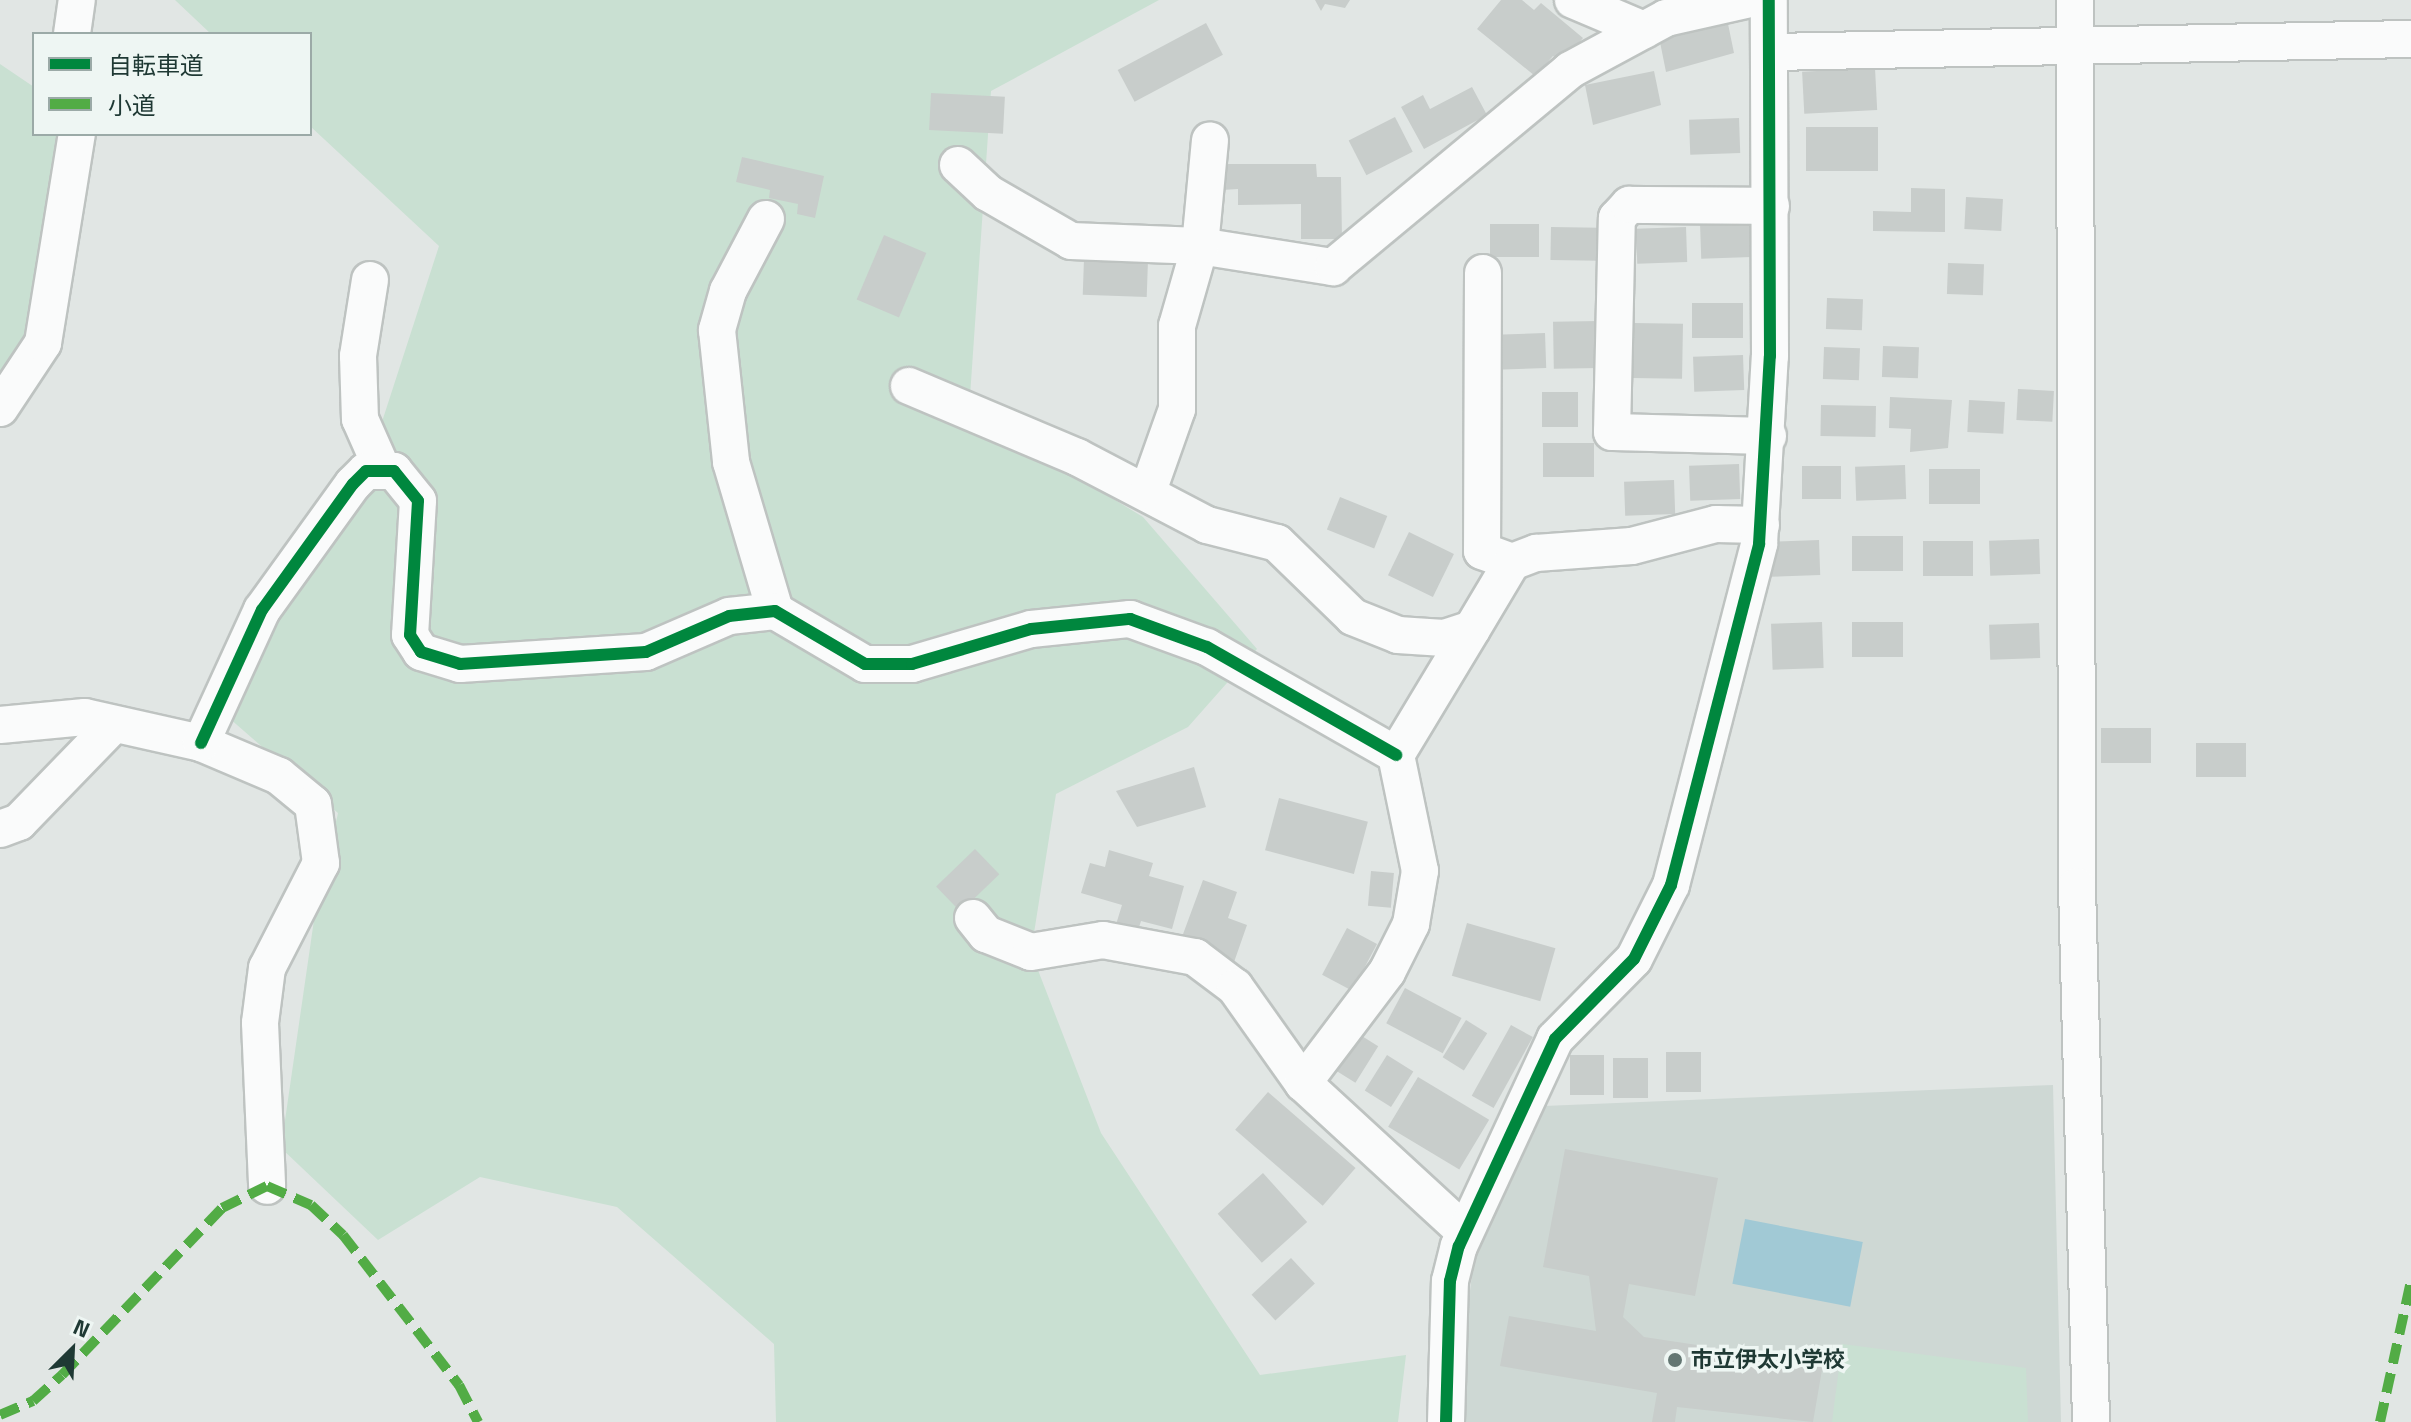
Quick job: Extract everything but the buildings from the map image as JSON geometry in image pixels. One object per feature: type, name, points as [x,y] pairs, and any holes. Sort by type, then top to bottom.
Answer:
[{"type":"street","points":[[72,32],[77,0]]},
{"type":"street","points":[[1573,0],[1644,30]]},
{"type":"street","points":[[958,165],[988,193],[1071,241],[1200,246],[1333,267],[1570,70],[1644,30],[1746,0]]},
{"type":"street","points":[[1446,1422],[1450,1281],[1465,1232],[1555,1039],[1634,959],[1671,885],[1761,525],[1768,436],[1773,52],[1769,0]]},
{"type":"street","points":[[2075,0],[2077,886],[2091,1422]]},
{"type":"street","points":[[1773,52],[2411,39]]},
{"type":"street","points":[[0,408],[43,343],[77,136]]},
{"type":"street","points":[[1148,491],[1177,409],[1177,326],[1200,246],[1210,140]]},
{"type":"street","points":[[1768,436],[1612,432],[1617,218],[1629,205],[1771,206]]},
{"type":"street","points":[[766,219],[728,291],[717,330],[731,462],[775,611]]},
{"type":"street","points":[[1483,273],[1482,551],[1512,562]]},
{"type":"street","points":[[370,280],[358,356],[360,419],[383,471]]},
{"type":"street","points":[[909,386],[1148,491],[1207,525],[1277,543],[1353,617],[1398,635],[1444,638],[1472,629]]},
{"type":"street","points":[[201,743],[262,610],[353,484],[366,471],[383,471],[407,480],[418,501],[410,635],[421,652],[460,664],[646,652],[729,616],[775,611],[865,664],[912,664],[1031,629],[1130,619],[1207,647],[1396,755]]},
{"type":"street","points":[[1303,1083],[1387,972],[1411,924],[1420,871],[1396,755],[1512,562],[1536,553],[1632,546],[1716,524],[1761,525]]},
{"type":"street","points":[[0,725],[85,717],[111,727],[201,743],[279,776],[313,804],[321,833],[313,885],[267,968],[260,1023],[267,1186]]},
{"type":"street","points":[[0,829],[19,822],[111,727]]},
{"type":"street","points":[[973,918],[986,934],[1031,952],[1103,940],[1195,957],[1235,987],[1303,1083],[1465,1232]]},
{"type":"shaded area","points":[[2053,1085],[2061,1422],[1464,1422],[1465,1329],[1476,1244],[1544,1106]]},
{"type":"green space","points":[[175,0],[1159,0],[991,91],[969,411],[1143,517],[1257,649],[1188,727],[1056,794],[1031,952],[1101,1133],[1260,1375],[1406,1355],[1398,1422],[776,1422],[774,1344],[617,1207],[480,1177],[378,1240],[281,1148],[314,920],[338,813],[213,704],[366,471],[439,246],[312,128],[312,32],[209,32]]},
{"type":"green space","points":[[0,64],[32,86],[32,136],[64,136],[47,279],[0,393]]},
{"type":"green space","points":[[1842,1344],[2026,1368],[2028,1422],[1832,1422]]},
{"type":"water","points":[[1745,1219],[1863,1242],[1850,1307],[1732,1284]]},
{"type":"marked path","points":[[0,1415],[33,1401],[62,1375],[222,1208],[267,1186],[311,1205],[343,1235],[459,1385],[478,1422]]},
{"type":"marked path","points":[[2380,1422],[2411,1281]]},
{"type":"cycle path","points":[[1446,1422],[1450,1281],[1459,1246],[1555,1039],[1634,959],[1671,885],[1759,544],[1770,356],[1769,0]]},
{"type":"cycle path","points":[[201,743],[262,610],[353,484],[366,471],[394,471],[418,501],[410,635],[421,652],[460,664],[646,652],[729,616],[775,611],[865,664],[912,664],[1031,629],[1130,619],[1207,647],[1396,755]]},
{"type":"place","name":"市立伊太小学校","points":[[1675,1360]]}]
